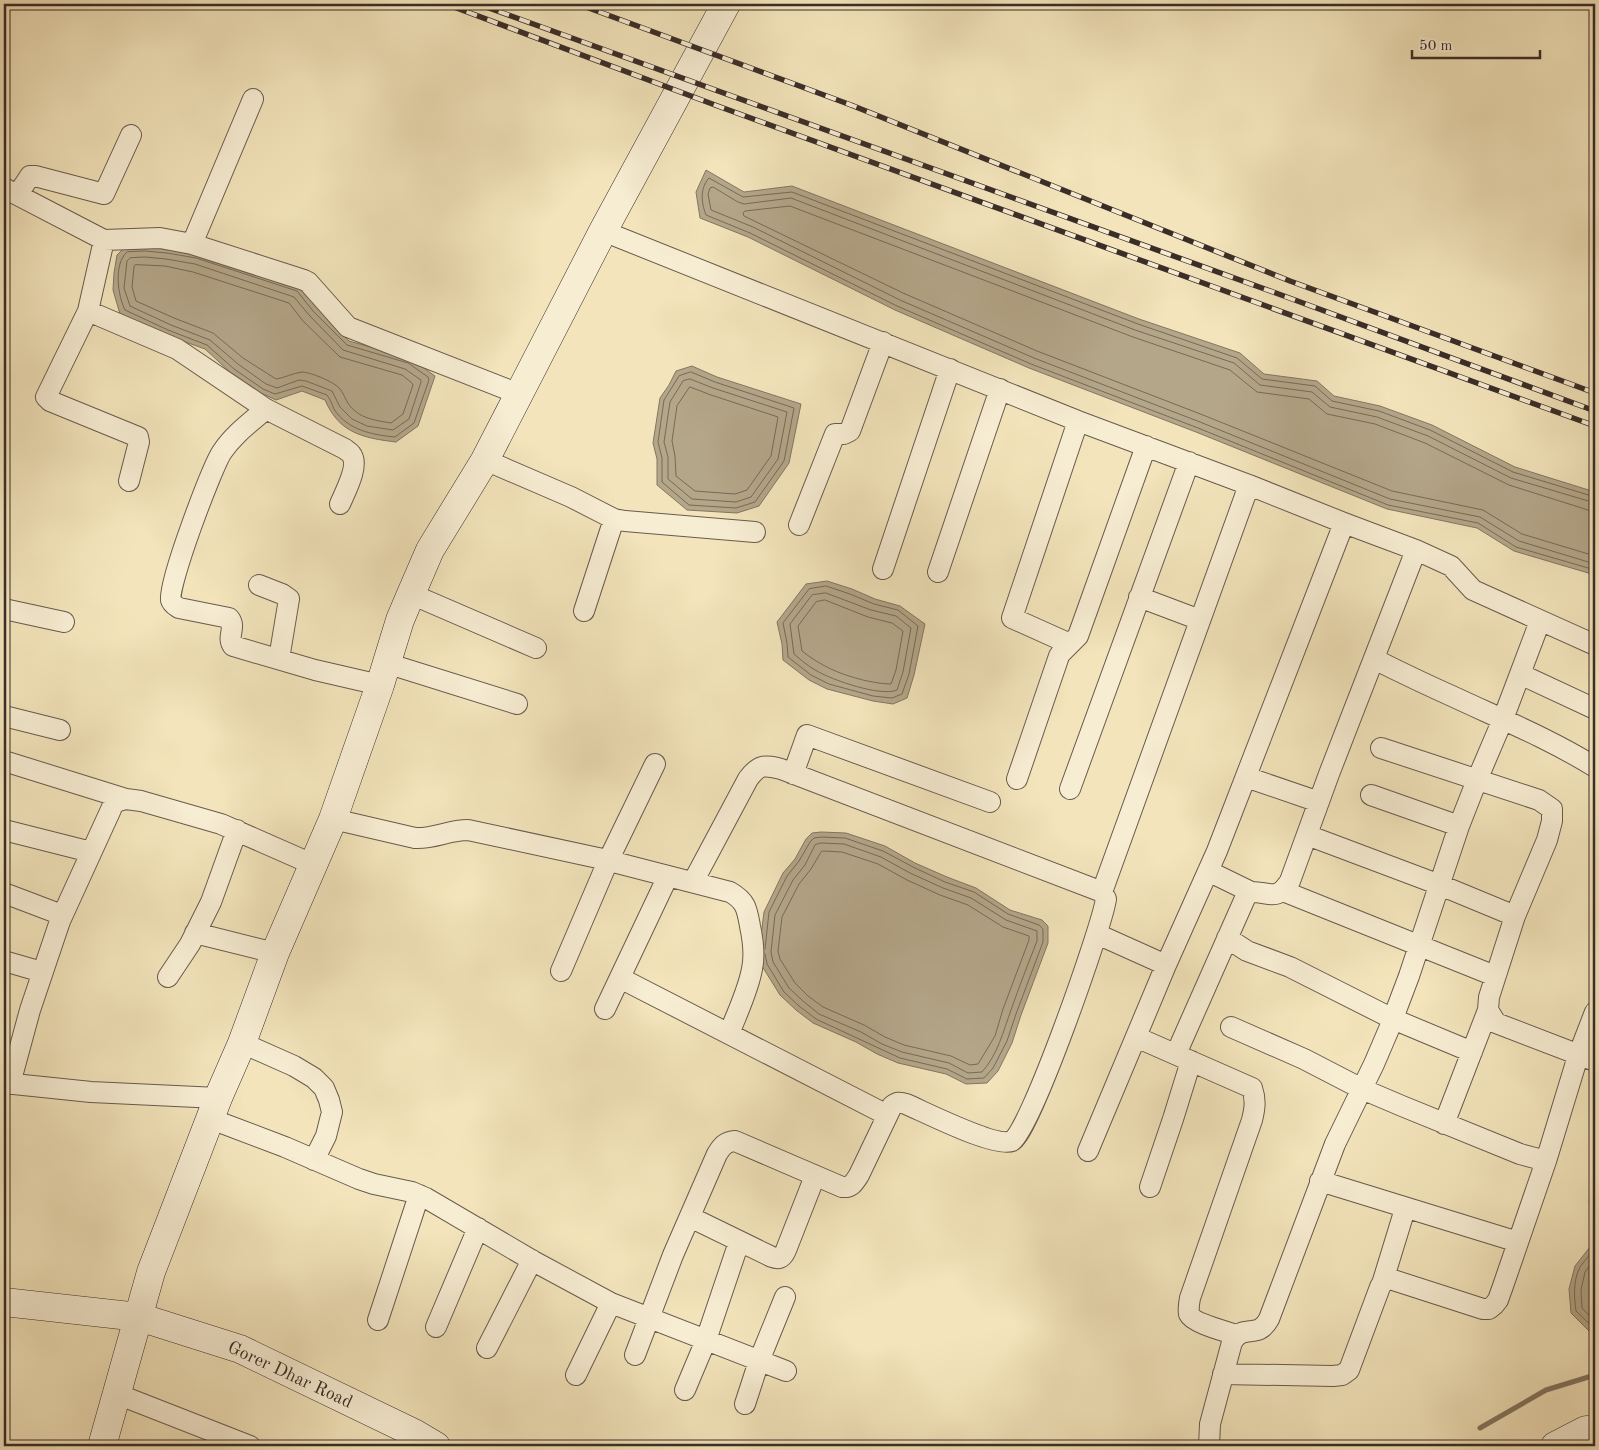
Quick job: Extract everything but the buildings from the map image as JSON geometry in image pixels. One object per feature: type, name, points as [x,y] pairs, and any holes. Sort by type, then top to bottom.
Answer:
[{"type":"street","points":[[102,1446],[149,1280],[242,1043],[275,953],[332,819],[400,620],[430,550],[485,460],[603,231],[726,4]]},
{"type":"street","points":[[192,244],[254,100]]},
{"type":"street","points":[[131,135],[104,194],[35,176],[30,176],[11,191],[104,240],[160,238],[192,244],[304,280],[308,282],[348,327],[519,394]]},
{"type":"street","points":[[603,231],[1000,388],[1078,421],[1416,550],[1451,566],[1474,590],[1595,645]]},
{"type":"street","points":[[104,240],[88,311],[46,397],[50,401],[138,437],[139,442],[129,481]]},
{"type":"street","points":[[88,311],[177,349],[266,409],[345,449],[352,455],[354,462],[353,470],[340,504]]},
{"type":"street","points":[[799,525],[834,434],[844,434],[850,431],[883,342]]},
{"type":"street","points":[[883,569],[950,369]]},
{"type":"street","points":[[938,572],[1000,388]]},
{"type":"street","points":[[266,409],[237,433],[218,458],[180,562],[172,591],[171,600],[174,604],[179,608],[229,618],[233,625],[230,639],[233,646],[279,660],[315,670],[383,674],[517,704]]},
{"type":"street","points":[[1070,644],[1012,618],[1078,421]]},
{"type":"street","points":[[1017,779],[1060,652],[1078,636],[1146,446]]},
{"type":"street","points":[[485,460],[571,496],[614,519],[756,532]]},
{"type":"street","points":[[1070,789],[1189,462]]},
{"type":"street","points":[[1102,892],[1249,485]]},
{"type":"street","points":[[584,611],[614,519]]},
{"type":"street","points":[[1088,1151],[1166,965],[1208,871],[1344,523]]},
{"type":"street","points":[[1208,871],[1251,892],[1278,894],[1283,891],[1290,881],[1416,550]]},
{"type":"street","points":[[259,585],[282,594],[289,600],[279,660]]},
{"type":"street","points":[[411,594],[536,648]]},
{"type":"street","points":[[1139,597],[1200,620]]},
{"type":"street","points":[[4,609],[64,622]]},
{"type":"street","points":[[1209,1446],[1210,1424],[1232,1342],[1236,1335],[1242,1332],[1258,1330],[1264,1327],[1269,1319],[1335,1144],[1374,1064],[1393,1018],[1476,780],[1503,719],[1540,621]]},
{"type":"street","points":[[1374,659],[1573,753],[1595,767]]},
{"type":"street","points":[[1520,674],[1595,709]]},
{"type":"street","points":[[4,716],[60,730]]},
{"type":"street","points":[[794,774],[807,735],[990,802]]},
{"type":"street","points":[[1381,748],[1539,800],[1552,809],[1552,821],[1546,840],[1515,916],[1495,976],[1489,997],[1488,1010],[1444,1124]]},
{"type":"street","points":[[4,761],[126,799],[141,801],[221,824],[312,864]]},
{"type":"street","points":[[561,971],[608,861],[655,764]]},
{"type":"street","points":[[635,1356],[673,1255],[717,1154],[724,1144],[735,1141],[842,1188],[847,1188],[853,1185],[859,1175],[892,1106],[900,1102],[984,1137],[1001,1142],[1010,1142],[1016,1138],[1034,1103],[1097,934],[1106,899],[1102,892],[769,766],[756,769],[748,779],[692,882]]},
{"type":"street","points":[[1246,777],[1319,802]]},
{"type":"street","points":[[1371,795],[1459,826]]},
{"type":"street","points":[[126,799],[118,801],[113,805],[62,915],[7,1084],[91,1092],[215,1108],[285,1147],[340,1172],[374,1184],[420,1195],[611,1303],[786,1371]]},
{"type":"street","points":[[332,819],[415,838],[436,836],[456,830],[468,830],[608,861],[730,892],[740,898],[748,912],[754,952],[748,984],[729,1034]]},
{"type":"street","points":[[4,830],[91,852]]},
{"type":"street","points":[[168,977],[195,933],[211,902],[237,830]]},
{"type":"street","points":[[1307,835],[1440,885],[1515,916]]},
{"type":"street","points":[[605,1009],[668,876]]},
{"type":"street","points":[[1283,891],[1495,976]]},
{"type":"street","points":[[4,892],[62,915]]},
{"type":"street","points":[[1150,1187],[1173,1119],[1183,1058],[1227,938],[1246,896],[1251,892]]},
{"type":"street","points":[[195,933],[275,953]]},
{"type":"street","points":[[1097,934],[1166,965]]},
{"type":"street","points":[[1227,938],[1247,951],[1290,967],[1393,1018],[1472,1052]]},
{"type":"street","points":[[4,961],[42,972]]},
{"type":"street","points":[[620,978],[888,1115]]},
{"type":"street","points":[[1488,1010],[1496,1023],[1587,1059]]},
{"type":"street","points":[[1382,1284],[1384,1280],[1390,1279],[1483,1309],[1489,1309],[1498,1300],[1546,1161],[1587,1059],[1595,1012]]},
{"type":"street","points":[[1231,1027],[1304,1059],[1362,1089],[1444,1124],[1520,1154],[1546,1161]]},
{"type":"street","points":[[1136,1037],[1252,1088],[1256,1104],[1252,1120],[1188,1308],[1190,1316],[1196,1321],[1236,1335]]},
{"type":"street","points":[[242,1043],[294,1066],[314,1078],[324,1088],[332,1112],[326,1136],[314,1160]]},
{"type":"street","points":[[690,1217],[775,1258],[783,1257],[815,1176]]},
{"type":"street","points":[[1320,1181],[1405,1209],[1518,1242]]},
{"type":"street","points":[[378,1320],[420,1195]]},
{"type":"street","points":[[1223,1374],[1333,1376],[1342,1375],[1349,1370],[1382,1284],[1405,1209]]},
{"type":"street","points":[[436,1327],[478,1228]]},
{"type":"street","points":[[685,1390],[706,1340],[739,1242]]},
{"type":"street","points":[[487,1348],[532,1260]]},
{"type":"street","points":[[745,1404],[759,1360],[785,1297]]},
{"type":"street","name":"Gorer Dhar Road","points":[[4,1302],[139,1317],[240,1348],[414,1433],[436,1446]]},
{"type":"street","points":[[576,1375],[611,1303]]},
{"type":"street","points":[[117,1394],[250,1446]]},
{"type":"street","points":[[1555,1446],[1586,1430],[1595,1431]]},
{"type":"water","points":[[706,170],[744,192],[792,186],[1139,319],[1240,353],[1264,374],[1317,381],[1334,396],[1380,406],[1432,425],[1515,467],[1595,492],[1595,575],[1514,551],[1477,528],[1387,509],[1196,432],[1029,368],[895,310],[748,237],[700,218],[696,192]]},
{"type":"water","points":[[145,246],[197,254],[301,287],[349,341],[410,358],[435,376],[418,426],[396,442],[363,436],[353,432],[337,420],[325,400],[302,391],[276,400],[261,393],[231,373],[205,349],[166,335],[120,314],[113,290],[117,255],[124,248]]},
{"type":"water","points":[[692,366],[717,377],[801,404],[789,463],[759,506],[737,513],[687,510],[657,485],[657,459],[653,443],[660,398],[676,371]]},
{"type":"water","points":[[827,581],[900,606],[925,624],[907,698],[893,704],[873,701],[827,689],[809,680],[783,660],[782,644],[777,622],[806,584]]},
{"type":"water","points":[[812,833],[846,833],[885,846],[915,863],[976,888],[1010,910],[1042,920],[1048,926],[1048,943],[1012,1043],[998,1071],[987,1083],[966,1084],[946,1074],[898,1063],[813,1023],[780,995],[762,966],[759,952],[764,912],[783,873],[795,859],[806,839]]},
{"type":"water","points":[[1595,1183],[1595,1218],[1589,1202]]},
{"type":"water","points":[[1595,1218],[1595,1335],[1571,1313],[1569,1289],[1575,1266],[1590,1247]]},
{"type":"waterway","points":[[1480,1428],[1546,1390],[1595,1375]]},
{"type":"railway","points":[[446,4],[715,105],[1595,426]]},
{"type":"railway","points":[[478,4],[1284,296],[1595,411]]},
{"type":"railway","points":[[578,4],[851,105],[1290,281],[1595,393]]}]
